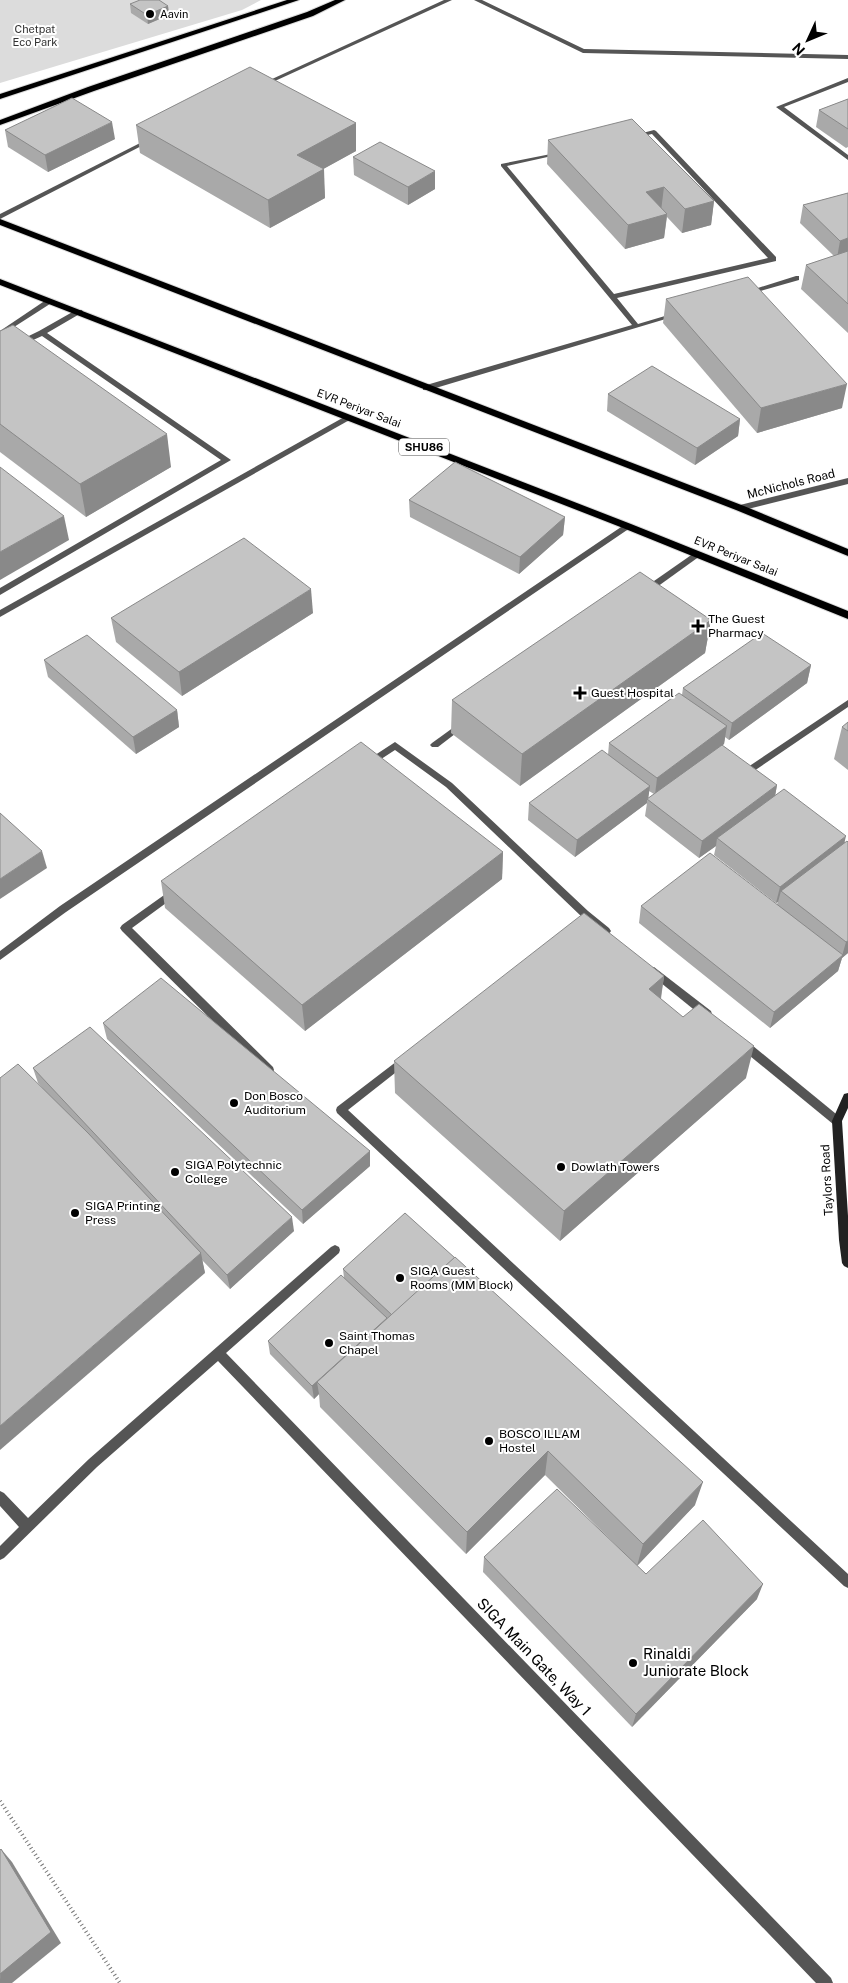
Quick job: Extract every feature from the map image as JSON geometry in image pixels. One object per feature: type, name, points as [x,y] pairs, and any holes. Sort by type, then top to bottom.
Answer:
[{"type":"main road","points":[[0,97],[295,0]]},
{"type":"main road","points":[[0,123],[91,89],[310,14],[341,0]]},
{"type":"main road","points":[[0,222],[740,508],[848,553]]},
{"type":"main road","name":"EVR Periyar Salai","points":[[0,282],[627,526],[848,615]]},
{"type":"street","points":[[255,88],[449,0]]},
{"type":"street","points":[[477,0],[583,51],[848,57]]},
{"type":"street","points":[[848,80],[779,107],[848,158]]},
{"type":"street","points":[[612,297],[773,259],[654,132],[626,138]]},
{"type":"street","points":[[0,217],[158,136]]},
{"type":"street","points":[[569,150],[503,165],[636,326]]},
{"type":"street","points":[[739,295],[796,278]]},
{"type":"street","points":[[0,334],[48,302]]},
{"type":"street","points":[[0,353],[42,334],[79,312]]},
{"type":"street","points":[[426,388],[683,312]]},
{"type":"street","points":[[0,325],[8,330]]},
{"type":"street","points":[[0,592],[227,460],[42,334]]},
{"type":"street","points":[[0,614],[349,418]]},
{"type":"street","name":"McNichols Road","points":[[740,508],[848,481]]},
{"type":"street","points":[[0,956],[63,909],[627,526]]},
{"type":"street","points":[[641,594],[697,554]]},
{"type":"street","points":[[753,779],[745,773],[848,704]]},
{"type":"street","points":[[435,745],[466,721]]},
{"type":"street","points":[[362,767],[395,746],[449,785],[581,917],[616,939]]},
{"type":"street","points":[[181,887],[125,928],[278,1078]]},
{"type":"street","points":[[646,964],[715,1020]]},
{"type":"street","points":[[738,1039],[837,1121]]},
{"type":"street","points":[[418,1049],[341,1110],[848,1582]]},
{"type":"street","name":"Taylors Road","points":[[848,1097],[837,1121],[848,1263]]},
{"type":"street","points":[[0,1554],[93,1463],[335,1250]]},
{"type":"street","name":"SIGA Main Gate, Way 1","points":[[218,1353],[826,1983]]},
{"type":"street","points":[[0,1497],[28,1527]]},
{"type":"path","points":[[0,1801],[120,1983]]},
{"type":"green space","name":"Chetpat Eco Park","points":[[0,0],[261,0],[242,10],[0,83]]},
{"type":"building","points":[[140,0],[159,0],[168,6],[147,15],[130,4]]},
{"type":"building","points":[[250,67],[356,123],[297,155],[324,169],[268,200],[136,125]]},
{"type":"building","points":[[72,98],[112,122],[45,155],[5,130]]},
{"type":"building","points":[[848,99],[848,129],[819,110]]},
{"type":"building","points":[[632,119],[714,201],[685,209],[664,187],[646,192],[667,214],[628,225],[548,140]]},
{"type":"building","points":[[380,142],[435,171],[408,187],[353,157]]},
{"type":"building","points":[[848,193],[848,238],[840,241],[803,205]]},
{"type":"building","points":[[848,251],[848,304],[806,265]]},
{"type":"building","points":[[748,277],[847,384],[761,408],[666,299]]},
{"type":"building","points":[[13,325],[167,434],[80,484],[0,424],[0,331]]},
{"type":"building","points":[[652,366],[740,419],[697,448],[608,394]]},
{"type":"building","points":[[455,462],[565,517],[520,557],[409,500]]},
{"type":"building","points":[[0,467],[64,516],[0,552]]},
{"type":"building","points":[[244,538],[311,589],[179,672],[111,618]]},
{"type":"building","points":[[640,572],[711,620],[522,754],[452,700]]},
{"type":"building","points":[[762,633],[811,665],[732,723],[683,688]]},
{"type":"building","points":[[87,635],[177,710],[133,737],[44,660]]},
{"type":"building","points":[[679,693],[727,726],[657,778],[609,743]]},
{"type":"building","points":[[848,722],[848,731],[842,727]]},
{"type":"building","points":[[361,742],[503,852],[302,1005],[161,881]]},
{"type":"building","points":[[722,745],[777,785],[702,841],[647,799]]},
{"type":"building","points":[[602,750],[650,786],[577,840],[529,803]]},
{"type":"building","points":[[784,789],[846,836],[780,887],[717,838]]},
{"type":"building","points":[[0,813],[42,851],[0,879]]},
{"type":"building","points":[[847,841],[848,941],[846,942],[781,891]]},
{"type":"building","points":[[710,853],[843,955],[774,1012],[641,906]]},
{"type":"building","name":"Dowlath Towers","points":[[584,913],[664,976],[649,989],[683,1017],[699,1004],[754,1046],[564,1211],[394,1061]]},
{"type":"building","name":"Don Bosco Auditorium","points":[[161,978],[370,1151],[302,1210],[103,1023]]},
{"type":"building","name":"SIGA Polytechnic College","points":[[90,1027],[292,1217],[227,1275],[33,1068]]},
{"type":"building","name":"SIGA Printing Press","points":[[18,1064],[88,1133],[201,1253],[0,1426],[0,1078]]},
{"type":"building","name":"SIGA Guest Rooms (MM Block)","points":[[405,1213],[455,1258],[392,1315],[343,1269]]},
{"type":"building","name":"BOSCO ILLAM Hostel","points":[[455,1257],[703,1482],[643,1544],[548,1451],[467,1532],[317,1382]]},
{"type":"building","name":"Saint Thomas Chapel","points":[[341,1275],[387,1318],[312,1386],[268,1341]]},
{"type":"building","name":"Rinaldi Juniorate Block","points":[[557,1489],[646,1574],[703,1520],[763,1584],[636,1714],[484,1557]]},
{"type":"building","points":[[0,1850],[51,1932],[0,1974]]},
{"type":"place","name":"Aavin","points":[[150,14]]},
{"type":"place","name":"The Guest Pharmacy","points":[[698,626]]},
{"type":"place","name":"Guest Hospital","points":[[580,693]]},
{"type":"place","name":"Don Bosco Auditorium","points":[[234,1103]]},
{"type":"place","name":"Dowlath Towers","points":[[561,1167]]},
{"type":"place","name":"SIGA Polytechnic College","points":[[175,1172]]},
{"type":"place","name":"SIGA Printing Press","points":[[75,1213]]},
{"type":"place","name":"SIGA Guest Rooms (MM Block)","points":[[400,1278]]},
{"type":"place","name":"Saint Thomas Chapel","points":[[329,1343]]},
{"type":"place","name":"BOSCO ILLAM Hostel","points":[[489,1441]]},
{"type":"place","name":"Rinaldi Juniorate Block","points":[[633,1663]]}]
